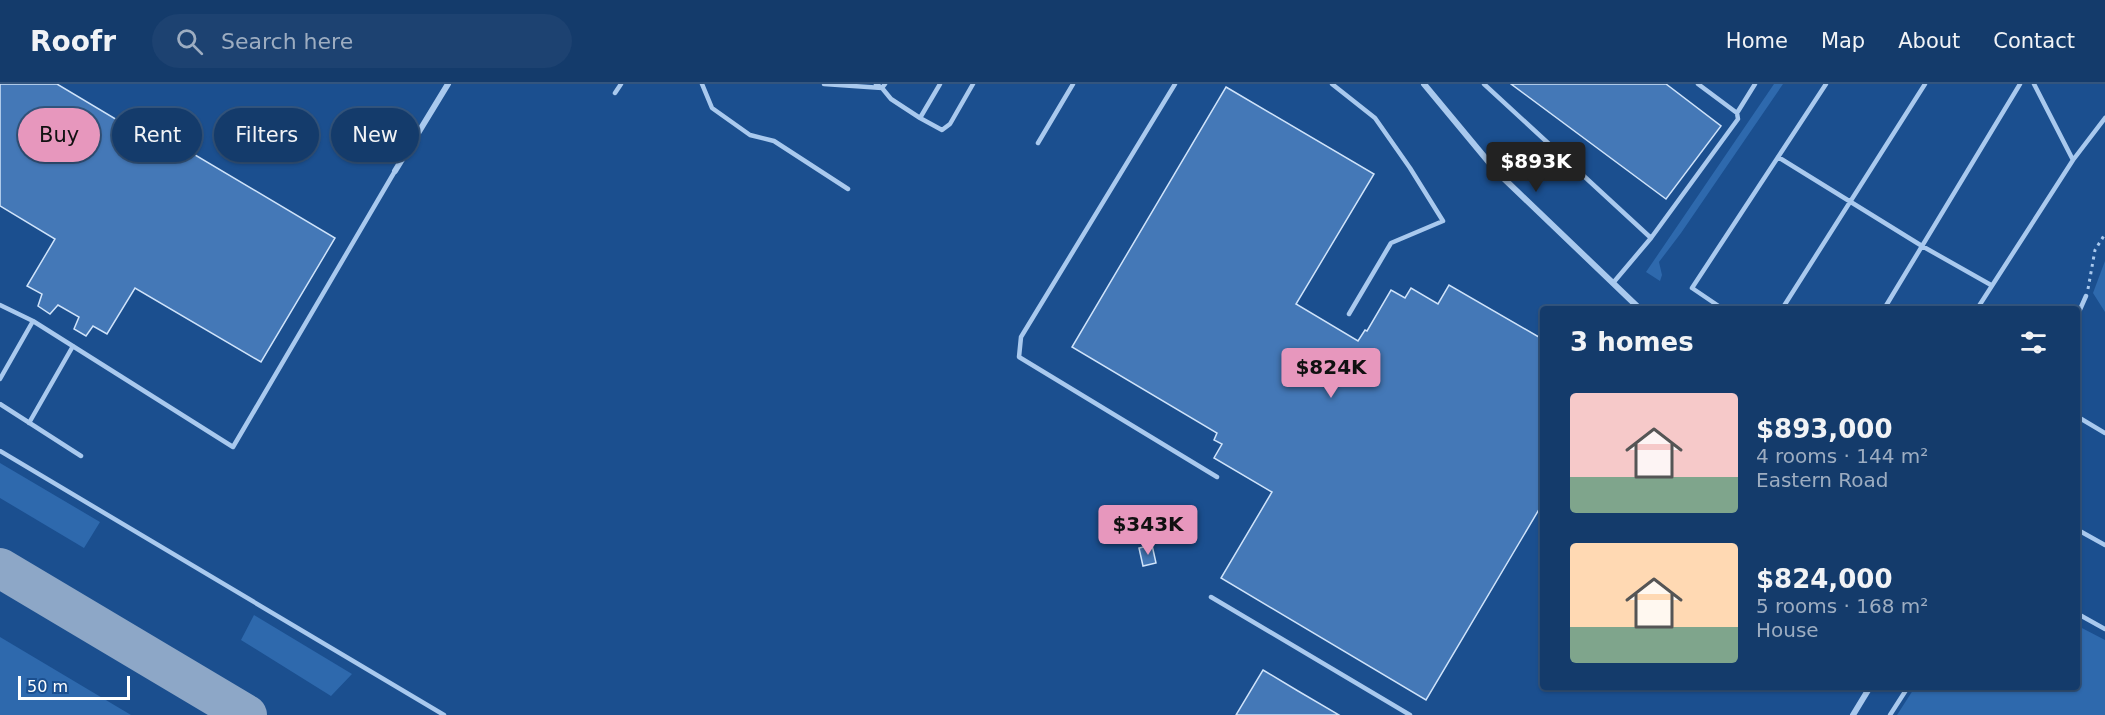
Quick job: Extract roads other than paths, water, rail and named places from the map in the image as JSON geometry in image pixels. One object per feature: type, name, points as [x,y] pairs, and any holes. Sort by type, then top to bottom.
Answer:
[{"type":"street","points":[[395,171],[448,84]]},
{"type":"street","points":[[1424,84],[1497,172],[1637,306]]},
{"type":"street","points":[[1853,715],[1868,690]]},
{"type":"lane","points":[[615,93],[621,84]]},
{"type":"lane","points":[[702,84],[711,108],[750,135],[774,141],[848,189]]},
{"type":"lane","points":[[824,84],[884,86]]},
{"type":"lane","points":[[876,84],[884,86],[891,99],[942,130],[950,124],[973,84]]},
{"type":"lane","points":[[920,118],[940,84]]},
{"type":"lane","points":[[1038,143],[1072,84]]},
{"type":"lane","points":[[1332,84],[1375,118],[1443,221],[1391,243],[1349,314]]},
{"type":"lane","points":[[1484,84],[1651,238]]},
{"type":"lane","points":[[1698,84],[1737,113]]},
{"type":"lane","points":[[1612,283],[1651,238],[1738,119],[1737,113],[1755,84]]},
{"type":"lane","points":[[1719,306],[1692,288],[1826,84]]},
{"type":"lane","points":[[1784,306],[1925,84]]},
{"type":"lane","points":[[1886,306],[2020,84]]},
{"type":"lane","points":[[2034,84],[2073,159]]},
{"type":"lane","points":[[1172,85],[1021,337],[1019,357],[1216,477]]},
{"type":"lane","points":[[1979,306],[2073,159],[2105,118]]},
{"type":"lane","points":[[1779,156],[1922,246],[1991,285]]},
{"type":"lane","points":[[0,305],[33,321],[233,447],[395,171]]},
{"type":"lane","points":[[2080,310],[2086,296]]},
{"type":"lane","points":[[0,379],[33,321]]},
{"type":"lane","points":[[29,423],[73,346]]},
{"type":"lane","points":[[0,404],[81,456]]},
{"type":"lane","points":[[2080,418],[2105,433]]},
{"type":"lane","points":[[0,451],[444,715]]},
{"type":"lane","points":[[2080,531],[2105,545]]},
{"type":"lane","points":[[1211,597],[1410,715]]},
{"type":"lane","points":[[2080,615],[2105,629]]},
{"type":"lane","points":[[1890,715],[1906,690]]}]
